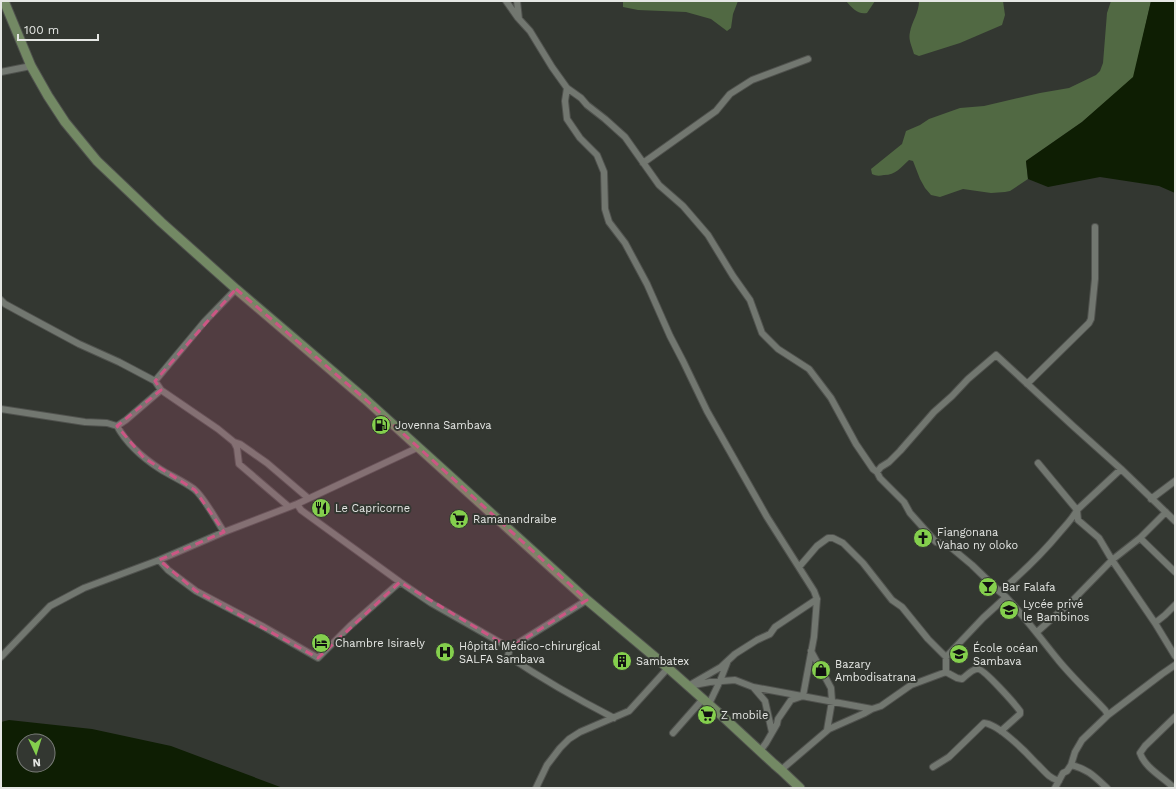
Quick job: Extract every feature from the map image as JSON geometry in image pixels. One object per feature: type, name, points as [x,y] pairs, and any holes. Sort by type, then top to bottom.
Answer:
[{"type":"main road","points":[[4,1],[31,66],[48,96],[65,122],[97,161],[161,222],[236,289],[419,447],[587,600],[706,701],[800,788]]},
{"type":"street","points":[[506,1],[530,31],[567,88],[581,98],[587,105],[625,137],[659,185],[683,206],[708,235],[733,276],[750,300],[762,333],[778,349],[809,369],[831,398],[856,444],[880,478],[904,502],[910,513],[936,542],[948,545],[1006,597],[1037,632],[1058,661],[1108,715]]},
{"type":"street","points":[[517,1],[519,19]]},
{"type":"street","points":[[643,162],[716,111],[730,94],[752,80],[808,60]]},
{"type":"street","points":[[1,72],[31,66]]},
{"type":"street","points":[[567,88],[565,101],[567,119],[580,138],[597,155],[604,172],[605,210],[609,222],[625,243],[647,284],[670,336],[684,361],[707,411],[767,517],[814,591],[817,599],[814,638],[802,696]]},
{"type":"street","points":[[1027,384],[1071,339],[1089,324],[1091,319],[1095,279],[1096,227]]},
{"type":"street","points":[[155,380],[205,321],[236,289]]},
{"type":"street","points":[[1,300],[5,304],[72,340],[155,380],[161,390],[266,463],[308,498]]},
{"type":"street","points":[[877,472],[900,451],[934,412],[968,379],[996,355],[1122,469],[1175,521]]},
{"type":"street","points":[[117,426],[161,390]]},
{"type":"street","points":[[1,409],[85,422],[107,423],[117,426],[121,434],[131,446],[144,458],[195,490],[202,497],[224,532]]},
{"type":"street","points":[[234,442],[237,448],[239,464],[288,506]]},
{"type":"street","points":[[1,658],[50,606],[84,588],[159,560],[288,506],[297,504],[419,447]]},
{"type":"street","points":[[1038,463],[1078,510],[1078,520],[1099,538],[1175,656]]},
{"type":"street","points":[[1000,592],[1024,571],[1048,546],[1073,518],[1078,510],[1122,469]]},
{"type":"street","points":[[1152,499],[1175,481]]},
{"type":"street","points":[[297,504],[301,510],[431,603],[510,648]]},
{"type":"street","points":[[1037,632],[1073,600],[1112,560],[1140,538],[1166,512]]},
{"type":"street","points":[[799,566],[817,546],[828,538],[833,538],[842,543],[863,563],[892,600],[902,607],[928,639],[946,657]]},
{"type":"street","points":[[1140,538],[1175,572]]},
{"type":"street","points":[[159,560],[168,570],[196,591],[318,658],[350,626],[400,582]]},
{"type":"street","points":[[946,672],[946,657],[983,618],[1006,597]]},
{"type":"street","points":[[688,686],[721,667],[735,654],[757,640],[770,634],[776,627],[817,599]]},
{"type":"street","points":[[587,600],[510,648],[508,656],[576,698],[614,718]]},
{"type":"street","points":[[1155,623],[1165,616],[1175,605]]},
{"type":"street","points":[[811,651],[831,688],[832,701],[827,730]]},
{"type":"street","points":[[673,733],[706,701],[720,681],[727,662]]},
{"type":"street","points":[[1055,788],[1063,773],[1067,771],[1071,765],[1074,752],[1082,740],[1108,715],[1162,674],[1175,666]]},
{"type":"street","points":[[536,788],[547,765],[569,739],[580,732],[629,711],[668,668]]},
{"type":"street","points":[[781,770],[827,730],[881,706],[911,685],[946,672],[962,679],[974,669],[978,668],[982,670],[1010,698],[1020,711],[1020,714],[1001,731]]},
{"type":"street","points":[[688,686],[735,680],[753,687],[872,709]]},
{"type":"street","points":[[753,687],[765,701],[772,732]]},
{"type":"street","points":[[760,751],[777,724],[778,719],[791,700],[802,696]]},
{"type":"street","points":[[1174,788],[1147,764],[1140,752],[1175,717]]},
{"type":"street","points":[[933,767],[949,757],[984,723],[988,723],[1001,731],[1051,778],[1059,781]]},
{"type":"street","points":[[1071,765],[1082,767],[1094,775],[1107,788]]},
{"type":"highlighted area","points":[[236,289],[365,399],[587,600],[510,648],[400,582],[318,658],[196,591],[159,560],[224,532],[195,490],[144,458],[117,426],[161,390],[155,381]]},
{"type":"shaded area","points":[[623,1],[738,1],[733,14],[731,28],[727,31],[711,19],[686,12],[638,10],[623,7]]},
{"type":"shaded area","points":[[846,1],[875,1],[867,13],[861,13],[855,10]]},
{"type":"shaded area","points":[[919,1],[1003,1],[1005,15],[1002,25],[960,43],[919,56],[914,54],[910,43],[910,35]]},
{"type":"shaded area","points":[[1111,1],[1151,1],[1134,77],[1082,122],[1026,161],[1028,179],[1010,191],[991,193],[963,189],[940,197],[931,195],[925,188],[913,161],[909,160],[892,174],[879,176],[872,174],[871,169],[902,144],[906,131],[929,119],[960,108],[984,106],[1069,88],[1096,75],[1100,71],[1103,63],[1107,13]]},
{"type":"shaded area","points":[[1151,1],[1175,1],[1175,193],[1159,186],[1100,177],[1048,187],[1028,179],[1026,161],[1082,122],[1133,77]]},
{"type":"shaded area","points":[[9,720],[92,729],[171,746],[283,788],[1,788],[1,722]]},
{"type":"place","name":"Jovenna Sambava","points":[[381,425]]},
{"type":"place","name":"Le Capricorne","points":[[321,508]]},
{"type":"place","name":"Ramanandraibe","points":[[459,519]]},
{"type":"place","name":"Fiangonana Vahao ny oloko","points":[[923,538]]},
{"type":"place","name":"Bar Falafa","points":[[988,587]]},
{"type":"place","name":"Lycée privé le Bambinos","points":[[1009,610]]},
{"type":"place","name":"Chambre Isiraely","points":[[321,643]]},
{"type":"place","name":"Hôpital Médico-chirurgical SALFA Sambava","points":[[445,652]]},
{"type":"place","name":"École océan Sambava","points":[[959,654]]},
{"type":"place","name":"Sambatex","points":[[622,661]]},
{"type":"place","name":"Bazary Ambodisatrana","points":[[821,670]]},
{"type":"place","name":"Z mobile","points":[[707,715]]}]
